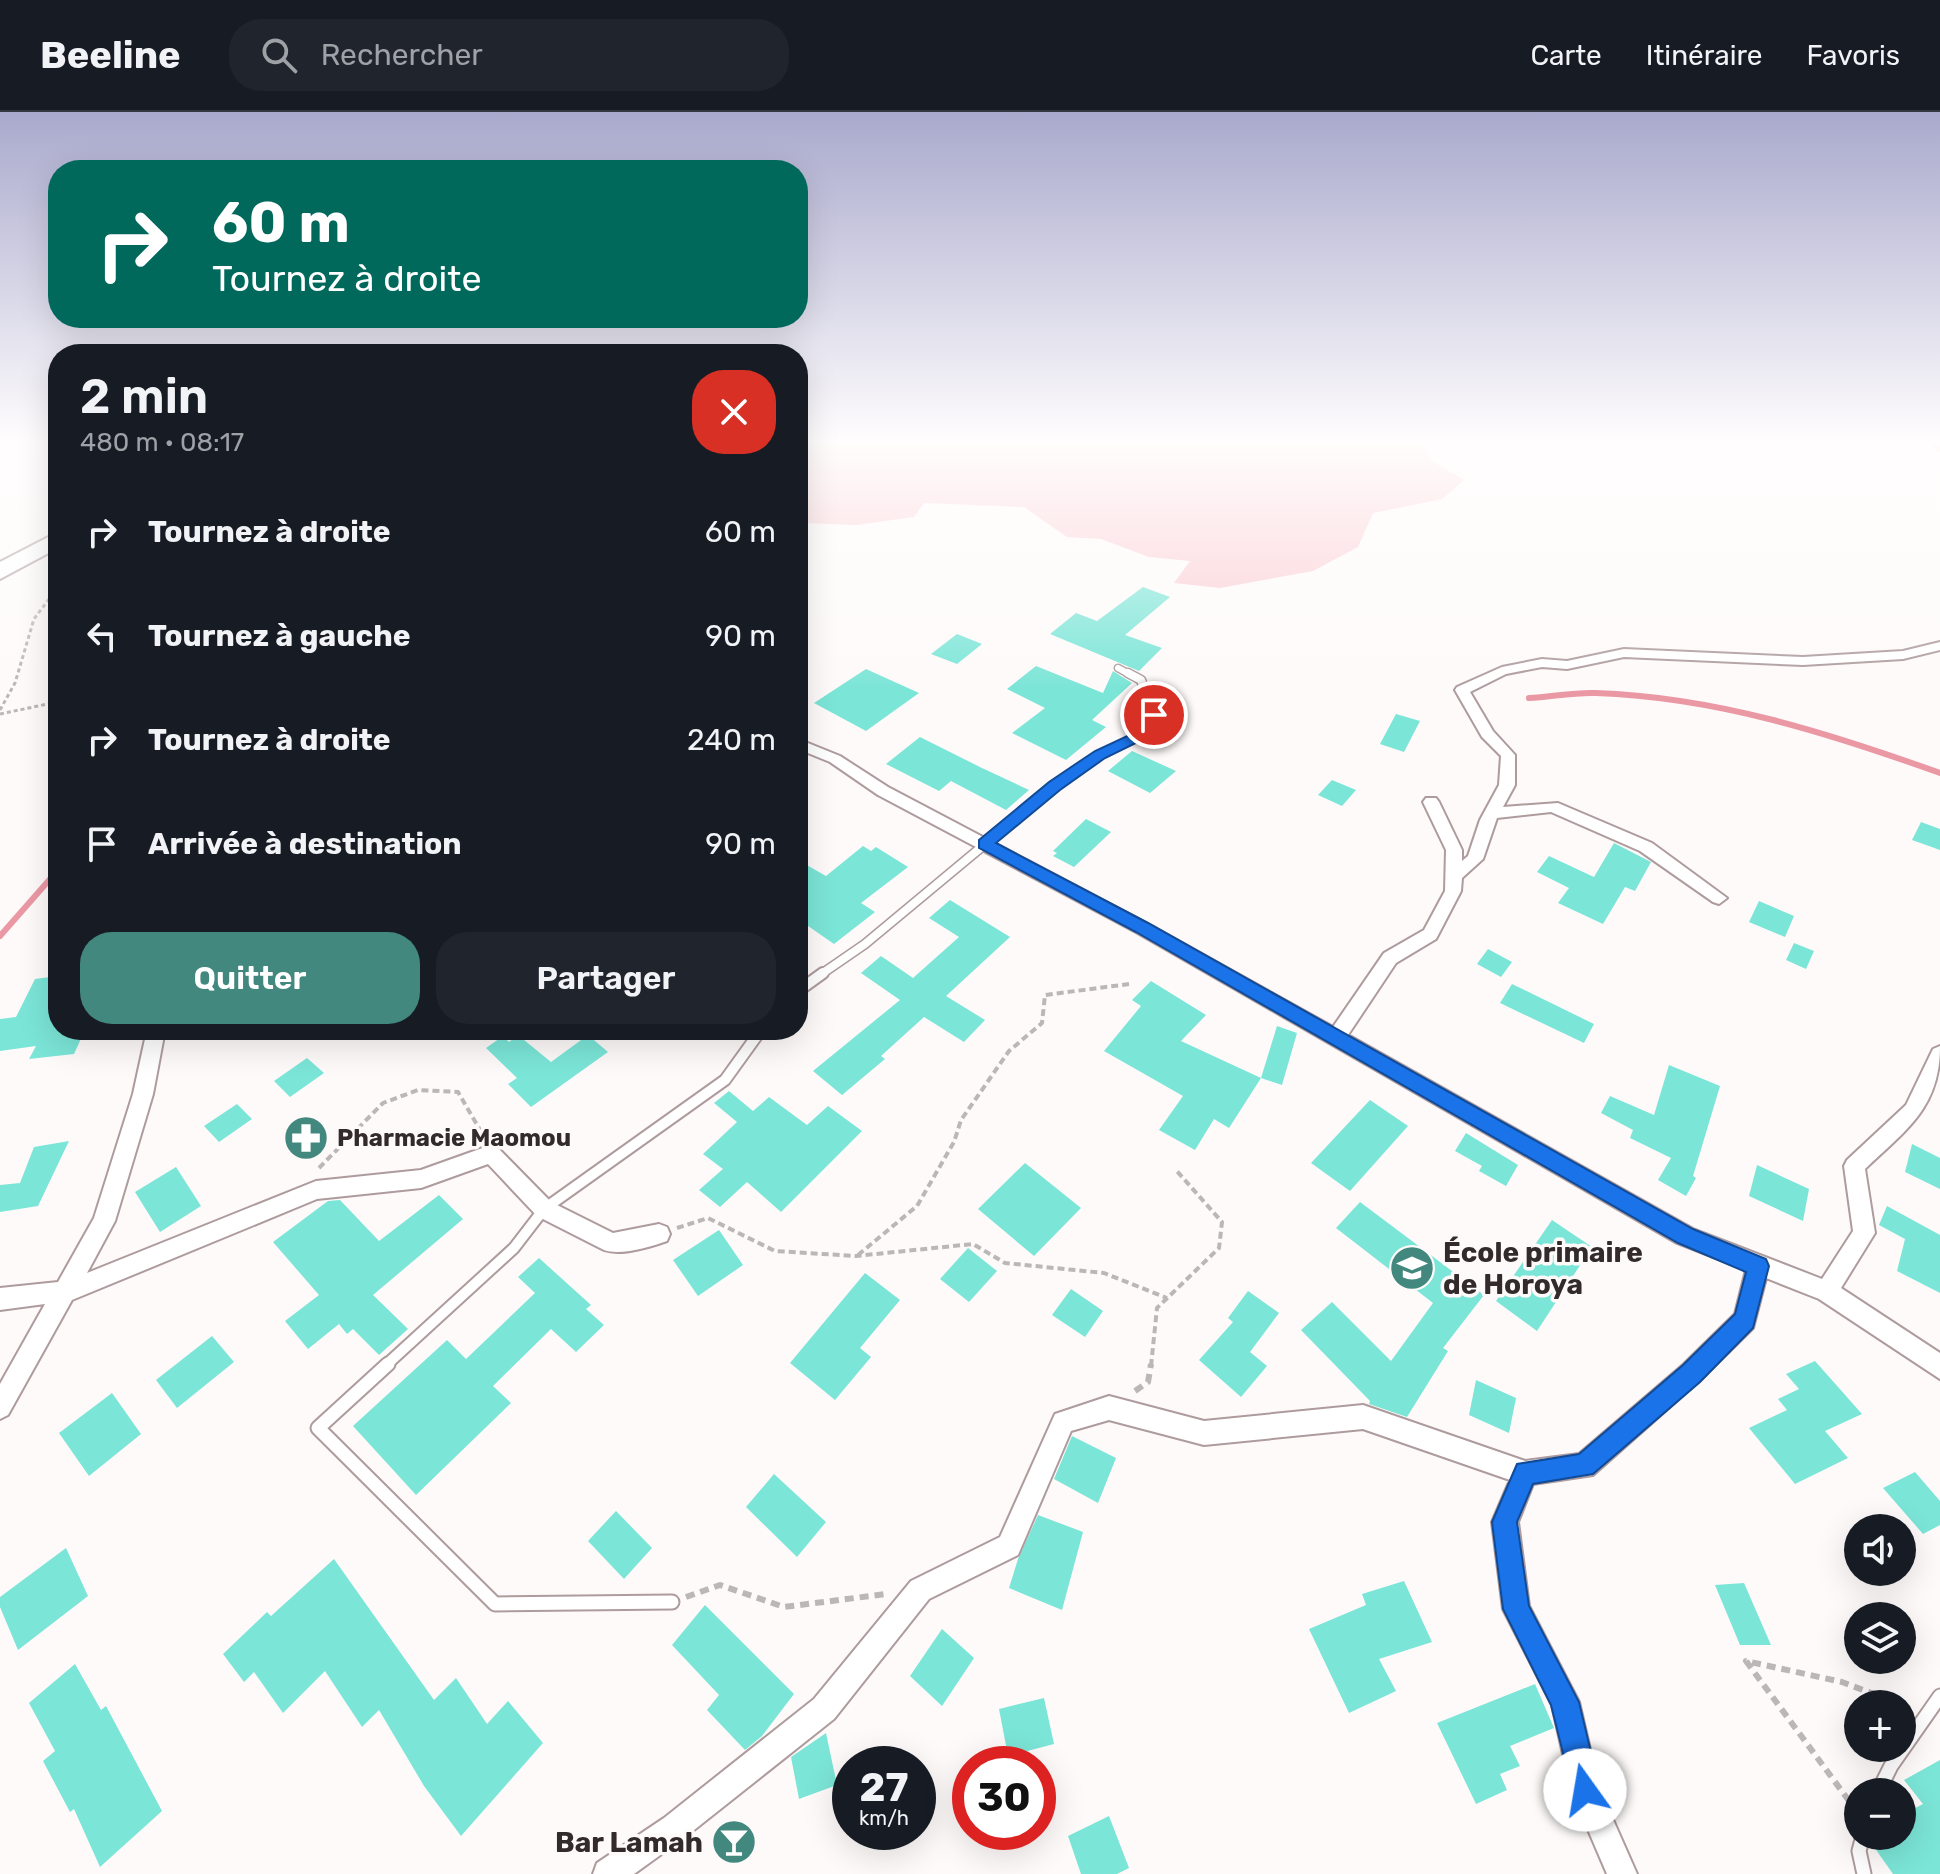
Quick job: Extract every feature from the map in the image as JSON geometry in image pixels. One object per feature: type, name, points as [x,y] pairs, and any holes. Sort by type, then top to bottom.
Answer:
[{"type":"highway","points":[[0,572],[48,545]]},
{"type":"street","points":[[1454,875],[1475,859],[1492,813],[1507,785],[1508,755],[1479,721],[1462,690],[1502,671],[1542,663],[1567,665],[1624,653],[1815,660],[1903,655],[1940,646]]},
{"type":"street","points":[[808,748],[835,759],[883,791],[1142,928],[1685,1236],[1827,1291],[1940,1367]]},
{"type":"street","points":[[1335,1039],[1390,958],[1430,934],[1453,891],[1454,850],[1431,802]]},
{"type":"street","points":[[1492,813],[1553,807],[1646,847],[1719,898]]},
{"type":"street","points":[[0,1407],[68,1291],[104,1221],[143,1094],[154,1040]]},
{"type":"street","points":[[1827,1291],[1864,1233],[1854,1166],[1913,1111],[1940,1054]]},
{"type":"street","points":[[0,1299],[68,1291],[154,1258],[289,1198],[316,1190],[421,1179],[491,1154],[544,1209],[612,1243],[659,1234]]},
{"type":"street","points":[[608,1874],[674,1828],[824,1709],[920,1590],[1009,1546],[1063,1422],[1109,1408],[1204,1433],[1363,1417],[1525,1473],[1584,1466],[1691,1373],[1745,1320],[1758,1266]]},
{"type":"street","points":[[1525,1473],[1505,1522],[1516,1609],[1565,1702],[1585,1790],[1622,1874]]},
{"type":"lane","points":[[808,984],[865,944],[1055,786],[1100,755],[1139,736],[1154,715],[1141,680],[1118,668]]},
{"type":"lane","points":[[672,1602],[495,1604],[318,1428],[514,1248],[544,1209],[725,1080],[754,1040]]},
{"type":"lane","points":[[1885,1778],[1940,1696]]},
{"type":"lane","points":[[1859,1850],[1864,1874]]},
{"type":"path","points":[[0,712],[15,683],[34,619],[48,600]]},
{"type":"path","points":[[0,712],[48,704]]},
{"type":"path","points":[[856,1256],[917,1206],[954,1142],[961,1120],[1009,1051],[1042,1023],[1045,995],[1129,984]]},
{"type":"path","points":[[289,1198],[383,1103],[418,1090],[458,1092],[478,1122],[491,1154]]},
{"type":"path","points":[[1109,1408],[1148,1382],[1157,1308],[1219,1248],[1222,1222],[1175,1169]]},
{"type":"path","points":[[659,1234],[708,1218],[775,1251],[856,1256],[973,1244],[1005,1263],[1104,1273],[1167,1298]]},
{"type":"path","points":[[672,1602],[720,1585],[784,1607],[920,1590]]},
{"type":"path","points":[[1844,1794],[1746,1661],[1842,1682],[1863,1690]]},
{"type":"shaded area","points":[[1050,525],[1368,525],[1358,547],[1313,571],[1220,588],[1174,583],[1190,561],[1149,557],[1101,539],[1067,537]]},
{"type":"building","points":[[1143,587],[1170,597],[1125,635],[1162,648],[1139,671],[1050,634],[1076,613],[1097,621]]},
{"type":"building","points":[[957,634],[982,644],[957,664],[931,654]]},
{"type":"building","points":[[1036,666],[1103,693],[1113,671],[1132,683],[1092,720],[1106,727],[1066,760],[1012,733],[1045,708],[1007,689]]},
{"type":"building","points":[[866,669],[919,693],[866,731],[814,703]]},
{"type":"building","points":[[1396,714],[1420,721],[1404,752],[1380,744]]},
{"type":"building","points":[[920,737],[1029,790],[1006,810],[951,781],[939,791],[886,764]]},
{"type":"building","points":[[1132,751],[1176,771],[1150,793],[1108,771]]},
{"type":"building","points":[[1332,780],[1356,790],[1342,806],[1318,795]]},
{"type":"building","points":[[1086,819],[1111,832],[1074,867],[1053,856],[1057,853],[1053,851]]},
{"type":"building","points":[[1921,822],[1940,829],[1940,850],[1912,840]]},
{"type":"building","points":[[1614,843],[1651,862],[1635,891],[1625,887],[1603,924],[1558,903],[1569,888],[1537,872],[1549,856],[1594,877]]},
{"type":"building","points":[[863,846],[871,851],[876,847],[908,867],[861,903],[875,912],[834,944],[808,926],[808,866],[826,876]]},
{"type":"building","points":[[950,900],[1010,937],[946,996],[985,1020],[964,1042],[924,1017],[881,1056],[885,1059],[842,1095],[813,1071],[900,1000],[861,973],[881,956],[913,978],[959,937],[929,918]]},
{"type":"building","points":[[1759,901],[1794,916],[1785,937],[1749,922]]},
{"type":"building","points":[[1794,943],[1814,951],[1806,969],[1786,960]]},
{"type":"building","points":[[1488,949],[1512,962],[1501,977],[1477,964]]},
{"type":"building","points":[[48,977],[48,1040],[80,1040],[74,1054],[29,1059],[36,1046],[0,1051],[0,1019],[16,1017],[35,979]]},
{"type":"building","points":[[1151,981],[1206,1015],[1181,1041],[1261,1078],[1229,1128],[1214,1119],[1195,1150],[1159,1130],[1183,1096],[1104,1051],[1141,1006],[1132,1000]]},
{"type":"building","points":[[1512,984],[1594,1024],[1584,1043],[1500,1003]]},
{"type":"building","points":[[1277,1026],[1297,1033],[1282,1085],[1261,1078]]},
{"type":"building","points":[[497,1040],[524,1040],[551,1062],[581,1040],[594,1040],[608,1052],[531,1107],[508,1084],[517,1078],[486,1048]]},
{"type":"building","points":[[307,1058],[324,1073],[290,1097],[274,1081]]},
{"type":"building","points":[[1669,1065],[1720,1086],[1693,1176],[1696,1178],[1686,1196],[1658,1180],[1671,1158],[1630,1138],[1633,1130],[1601,1113],[1610,1096],[1654,1115]]},
{"type":"building","points":[[729,1091],[753,1111],[769,1097],[807,1125],[828,1106],[862,1131],[781,1212],[747,1182],[720,1207],[699,1190],[723,1169],[703,1154],[737,1122],[714,1103]]},
{"type":"building","points":[[1370,1100],[1408,1126],[1350,1191],[1311,1163]]},
{"type":"building","points":[[237,1104],[252,1119],[219,1142],[204,1126]]},
{"type":"building","points":[[1466,1133],[1518,1165],[1506,1186],[1479,1171],[1482,1166],[1455,1151]]},
{"type":"building","points":[[69,1141],[38,1206],[0,1212],[0,1185],[20,1183],[34,1147]]},
{"type":"building","points":[[1912,1144],[1940,1158],[1940,1189],[1905,1172]]},
{"type":"building","points":[[1025,1163],[1081,1208],[1034,1256],[978,1209]]},
{"type":"building","points":[[1757,1165],[1809,1189],[1803,1221],[1749,1196]]},
{"type":"building","points":[[176,1167],[201,1206],[160,1232],[135,1192]]},
{"type":"building","points":[[439,1195],[463,1219],[373,1295],[408,1329],[379,1355],[353,1329],[347,1334],[339,1324],[308,1349],[285,1321],[319,1295],[273,1242],[328,1201],[340,1200],[379,1241]]},
{"type":"building","points":[[1360,1202],[1484,1295],[1443,1348],[1448,1351],[1407,1417],[1369,1404],[1370,1401],[1301,1330],[1332,1302],[1391,1361],[1433,1303],[1336,1228]]},
{"type":"building","points":[[1887,1206],[1940,1235],[1940,1293],[1897,1271],[1905,1239],[1879,1225]]},
{"type":"building","points":[[1552,1220],[1592,1247],[1537,1331],[1496,1301]]},
{"type":"building","points":[[719,1230],[743,1265],[698,1296],[673,1260]]},
{"type":"building","points":[[968,1248],[997,1271],[969,1302],[940,1279]]},
{"type":"building","points":[[539,1258],[591,1305],[586,1309],[604,1325],[576,1352],[551,1329],[493,1386],[511,1403],[416,1495],[353,1426],[447,1340],[466,1359],[535,1293],[518,1277]]},
{"type":"building","points":[[865,1273],[900,1300],[860,1348],[871,1357],[835,1400],[790,1363]]},
{"type":"building","points":[[1071,1289],[1103,1311],[1085,1337],[1052,1315]]},
{"type":"building","points":[[1248,1291],[1279,1313],[1250,1352],[1267,1366],[1241,1397],[1199,1360],[1233,1322],[1228,1318]]},
{"type":"building","points":[[212,1336],[234,1362],[177,1408],[156,1380]]},
{"type":"building","points":[[1815,1361],[1862,1414],[1825,1431],[1848,1458],[1795,1484],[1749,1428],[1787,1410],[1778,1399],[1799,1389],[1786,1374]]},
{"type":"building","points":[[1476,1380],[1516,1398],[1509,1433],[1469,1415]]},
{"type":"building","points":[[112,1393],[141,1434],[89,1476],[59,1433]]},
{"type":"building","points":[[1072,1436],[1116,1458],[1098,1503],[1054,1479]]},
{"type":"building","points":[[1915,1472],[1940,1501],[1940,1525],[1923,1534],[1916,1526],[1916,1514],[1906,1514],[1883,1488]]},
{"type":"building","points":[[774,1474],[826,1522],[797,1557],[746,1507]]},
{"type":"building","points":[[616,1511],[652,1548],[624,1579],[588,1541]]},
{"type":"building","points":[[1038,1515],[1083,1532],[1062,1610],[1009,1588]]},
{"type":"building","points":[[66,1548],[88,1596],[18,1650],[0,1607],[0,1597]]},
{"type":"building","points":[[334,1559],[434,1700],[456,1678],[487,1724],[508,1701],[543,1743],[461,1836],[424,1786],[379,1710],[362,1727],[325,1671],[283,1713],[254,1672],[244,1682],[223,1654],[267,1612],[271,1616]]},
{"type":"building","points":[[1404,1581],[1432,1642],[1379,1659],[1396,1691],[1349,1713],[1309,1629],[1366,1605],[1362,1594]]},
{"type":"building","points":[[1744,1583],[1771,1645],[1740,1645],[1715,1585]]},
{"type":"building","points":[[705,1605],[794,1694],[762,1736],[745,1750],[707,1710],[719,1695],[672,1645]]},
{"type":"building","points":[[942,1629],[974,1658],[942,1706],[910,1676]]},
{"type":"building","points":[[75,1664],[101,1710],[106,1706],[162,1811],[100,1867],[74,1809],[70,1812],[43,1761],[55,1751],[29,1703]]},
{"type":"building","points":[[1535,1684],[1554,1728],[1510,1746],[1520,1766],[1500,1774],[1507,1790],[1476,1804],[1437,1723]]},
{"type":"building","points":[[1044,1698],[1054,1744],[1006,1746],[999,1709]]},
{"type":"building","points":[[826,1733],[832,1761],[832,1787],[799,1799],[791,1757]]},
{"type":"building","points":[[1940,1760],[1940,1874],[1893,1874],[1876,1850],[1916,1850],[1916,1808],[1923,1804],[1916,1795],[1916,1778],[1908,1778]]},
{"type":"building","points":[[1109,1816],[1129,1868],[1117,1874],[1081,1874],[1068,1836]]},
{"type":"waterway","points":[[1529,698],[1596,693],[1640,696],[1728,710],[1814,731],[1940,773]]},
{"type":"waterway","points":[[0,936],[48,881]]},
{"type":"place","name":"Pharmacie Maomou","points":[[306,1138]]},
{"type":"place","name":"École primaire de Horoya","points":[[1412,1268]]},
{"type":"place","name":"Bar Lamah","points":[[734,1842]]},
{"type":"route","points":[[1154,715],[1139,736],[1100,755],[1055,786],[984,844],[1142,928],[1685,1236],[1758,1266],[1745,1320],[1691,1373],[1584,1466],[1525,1473],[1505,1522],[1516,1609],[1565,1702],[1585,1790]]}]
